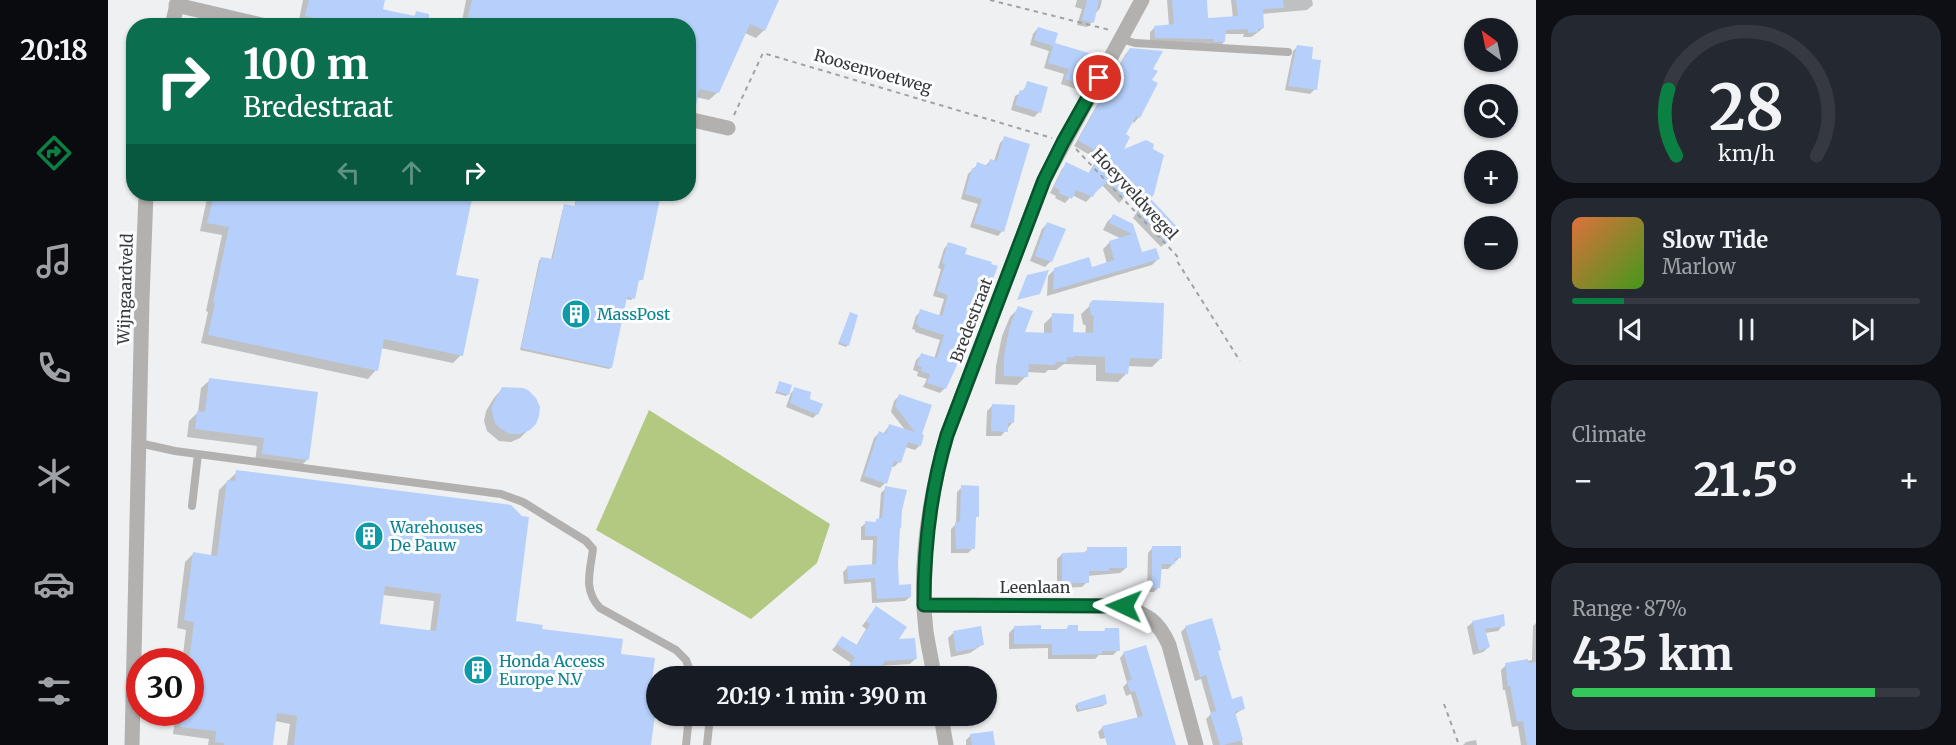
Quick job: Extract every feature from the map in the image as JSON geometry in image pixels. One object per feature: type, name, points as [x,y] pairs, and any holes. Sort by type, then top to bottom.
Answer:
[{"type":"street","name":"Bredestraat","points":[[932,666],[926,631],[924,562],[927,523],[939,462],[947,435],[1034,204],[1063,142],[1142,0]]},
{"type":"street","points":[[174,18],[177,3],[235,18]]},
{"type":"street","points":[[696,121],[728,128]]},
{"type":"street","name":"Wijngaardveld","points":[[132,745],[146,201]]},
{"type":"street","name":"Leenlaan","points":[[924,605],[1124,606],[1149,616],[1162,629],[1169,645],[1197,745]]},
{"type":"street","points":[[943,726],[946,745]]},
{"type":"lane","points":[[1122,36],[1135,43],[1288,52]]},
{"type":"lane","points":[[139,443],[198,454],[501,494],[523,502],[586,541],[593,549],[588,587],[591,599],[600,608],[676,650],[686,660],[688,666]]},
{"type":"lane","points":[[192,506],[198,454]]},
{"type":"lane","points":[[686,745],[688,726]]},
{"type":"lane","points":[[706,745],[709,726]]},
{"type":"path","points":[[990,0],[1122,36]]},
{"type":"path","name":"Roosenvoetweg","points":[[728,128],[763,53],[1063,142]]},
{"type":"path","name":"Hoeyveldwegel","points":[[1063,142],[1072,145],[1177,256],[1177,261],[1240,362]]},
{"type":"path","points":[[1444,704],[1459,745]]},
{"type":"green space","points":[[649,410],[830,524],[817,563],[751,619],[596,530]]},
{"type":"building","points":[[309,0],[385,0],[383,9],[415,16],[416,11],[429,14],[429,18],[314,18],[305,16]]},
{"type":"building","points":[[472,0],[779,0],[765,31],[750,24],[719,93],[699,89],[696,106],[696,18],[468,18]]},
{"type":"building","points":[[1087,0],[1099,0],[1094,23],[1082,20]]},
{"type":"building","points":[[1172,0],[1207,0],[1208,18],[1238,16],[1236,0],[1283,0],[1284,8],[1263,9],[1264,28],[1258,29],[1258,32],[1248,33],[1248,29],[1226,30],[1225,42],[1214,42],[1214,39],[1155,38],[1154,26],[1174,24]]},
{"type":"building","points":[[1038,27],[1058,33],[1055,43],[1099,56],[1083,85],[1065,79],[1069,69],[1048,63],[1053,46],[1034,40]]},
{"type":"building","points":[[1297,45],[1313,47],[1312,59],[1321,60],[1317,90],[1288,86]]},
{"type":"building","points":[[1130,48],[1163,51],[1153,69],[1158,71],[1152,80],[1158,83],[1140,118],[1136,116],[1126,134],[1130,137],[1124,149],[1146,140],[1154,144],[1153,149],[1164,155],[1151,199],[1180,230],[1167,243],[1138,212],[1146,198],[1123,185],[1125,199],[1108,181],[1093,197],[1076,190],[1072,199],[1059,193],[1060,190],[1054,187],[1066,162],[1089,173],[1101,154],[1078,140]]},
{"type":"building","points":[[1027,81],[1048,87],[1041,113],[1015,105],[1020,90],[1024,91]]},
{"type":"building","points":[[1004,136],[1030,144],[1004,232],[974,223],[982,199],[965,194],[972,168],[975,169],[977,162],[988,166],[990,159],[997,161]]},
{"type":"building","points":[[212,201],[472,201],[456,275],[479,279],[463,356],[384,339],[378,371],[208,335],[229,227],[207,223]]},
{"type":"building","name":"MassPost","points":[[576,201],[660,201],[643,280],[639,280],[635,299],[627,297],[612,368],[521,348],[541,257],[553,259],[564,204],[575,206]]},
{"type":"building","points":[[1113,214],[1133,224],[1142,252],[1156,248],[1160,259],[1053,290],[1054,268],[1089,257],[1092,267],[1114,260],[1109,241],[1132,234],[1109,223]]},
{"type":"building","points":[[1047,222],[1066,229],[1052,262],[1035,256]]},
{"type":"building","points":[[948,242],[967,248],[965,254],[998,266],[974,328],[946,389],[927,383],[930,374],[921,371],[922,367],[917,365],[921,353],[937,358],[944,335],[916,324],[920,309],[942,316],[948,295],[937,291],[945,264],[942,263]]},
{"type":"building","points":[[1049,270],[1040,294],[1017,300],[1027,275]]},
{"type":"building","points":[[1093,300],[1164,303],[1162,359],[1130,358],[1128,374],[1105,373],[1105,357],[1073,356],[1073,358],[1067,357],[1067,362],[1056,362],[1055,365],[1029,364],[1028,377],[1004,376],[1004,356],[1010,326],[1018,306],[1033,311],[1025,332],[1052,333],[1052,313],[1074,314],[1073,332],[1093,333],[1094,316],[1091,315],[1089,304]]},
{"type":"building","points":[[850,312],[858,315],[849,346],[839,342]]},
{"type":"building","points":[[209,378],[318,392],[309,460],[262,454],[264,438],[195,429],[197,411],[205,412]]},
{"type":"building","points":[[779,381],[792,385],[789,395],[776,391]]},
{"type":"building","points":[[502,387],[523,388],[536,398],[540,407],[539,416],[536,424],[530,430],[520,434],[510,434],[495,423],[492,406]]},
{"type":"building","points":[[794,387],[811,392],[810,399],[823,404],[818,415],[790,403]]},
{"type":"building","points":[[899,394],[932,405],[922,434],[924,435],[921,446],[908,442],[901,463],[894,461],[887,484],[864,476],[879,431],[886,434],[889,424],[915,432],[895,406]]},
{"type":"building","points":[[992,404],[1015,405],[1014,423],[1008,423],[1008,432],[991,431]]},
{"type":"building","points":[[236,470],[511,505],[522,516],[529,517],[516,621],[543,625],[542,629],[623,639],[621,654],[655,658],[654,666],[646,666],[646,726],[654,726],[651,745],[294,745],[297,716],[277,713],[273,745],[224,745],[224,743],[215,742],[216,731],[180,727],[204,726],[204,648],[191,648],[194,622],[184,620],[193,552],[217,556],[227,480],[235,481]],"holes":[[[385,586],[441,594],[436,631],[380,624]]]},
{"type":"building","points":[[961,485],[979,486],[979,517],[976,517],[975,549],[956,549],[955,522],[960,522]]},
{"type":"building","points":[[885,486],[907,490],[902,510],[898,564],[899,585],[911,584],[911,597],[877,599],[875,578],[848,580],[847,566],[876,564],[877,536],[865,536],[865,521],[876,522],[876,519],[882,518]]},
{"type":"building","points":[[1152,546],[1181,546],[1181,558],[1175,558],[1175,564],[1162,564],[1160,588],[1152,588]]},
{"type":"building","points":[[1087,547],[1127,547],[1127,568],[1089,571],[1089,583],[1062,583],[1062,553],[1087,552]]},
{"type":"building","points":[[876,606],[907,627],[899,639],[915,638],[917,659],[885,661],[882,666],[850,666],[855,657],[836,644],[842,636],[857,645],[870,624],[866,621]]},
{"type":"building","points":[[1504,614],[1505,626],[1485,629],[1490,647],[1479,651],[1472,621]]},
{"type":"building","points":[[1212,618],[1221,650],[1218,651],[1232,699],[1242,696],[1245,709],[1235,712],[1243,740],[1224,745],[1220,745],[1210,713],[1216,711],[1206,675],[1200,677],[1185,626]]},
{"type":"building","points":[[1041,625],[1041,629],[1068,629],[1068,625],[1078,625],[1078,631],[1105,631],[1105,628],[1119,628],[1120,651],[1102,651],[1102,654],[1052,655],[1052,644],[1014,644],[1014,626]]},
{"type":"building","points":[[981,626],[984,645],[956,652],[953,631]]},
{"type":"building","points":[[1146,645],[1176,745],[1107,745],[1102,726],[1143,716],[1135,691],[1130,692],[1127,681],[1132,680],[1123,652]]},
{"type":"building","points":[[1528,659],[1528,663],[1536,662],[1536,745],[1527,745],[1523,721],[1517,722],[1506,675],[1505,663]]},
{"type":"building","points":[[1105,694],[1107,704],[1079,710],[1077,703]]},
{"type":"building","points":[[993,731],[995,745],[972,745],[970,734]]},
{"type":"place","name":"MassPost","points":[[576,314]]},
{"type":"place","name":"Warehouses De Pauw","points":[[369,536]]},
{"type":"place","name":"Honda Access Europe N.V","points":[[478,670]]},
{"type":"route","points":[[1099,78],[1044,180],[947,435],[939,462],[927,523],[924,605],[1124,606]]}]
